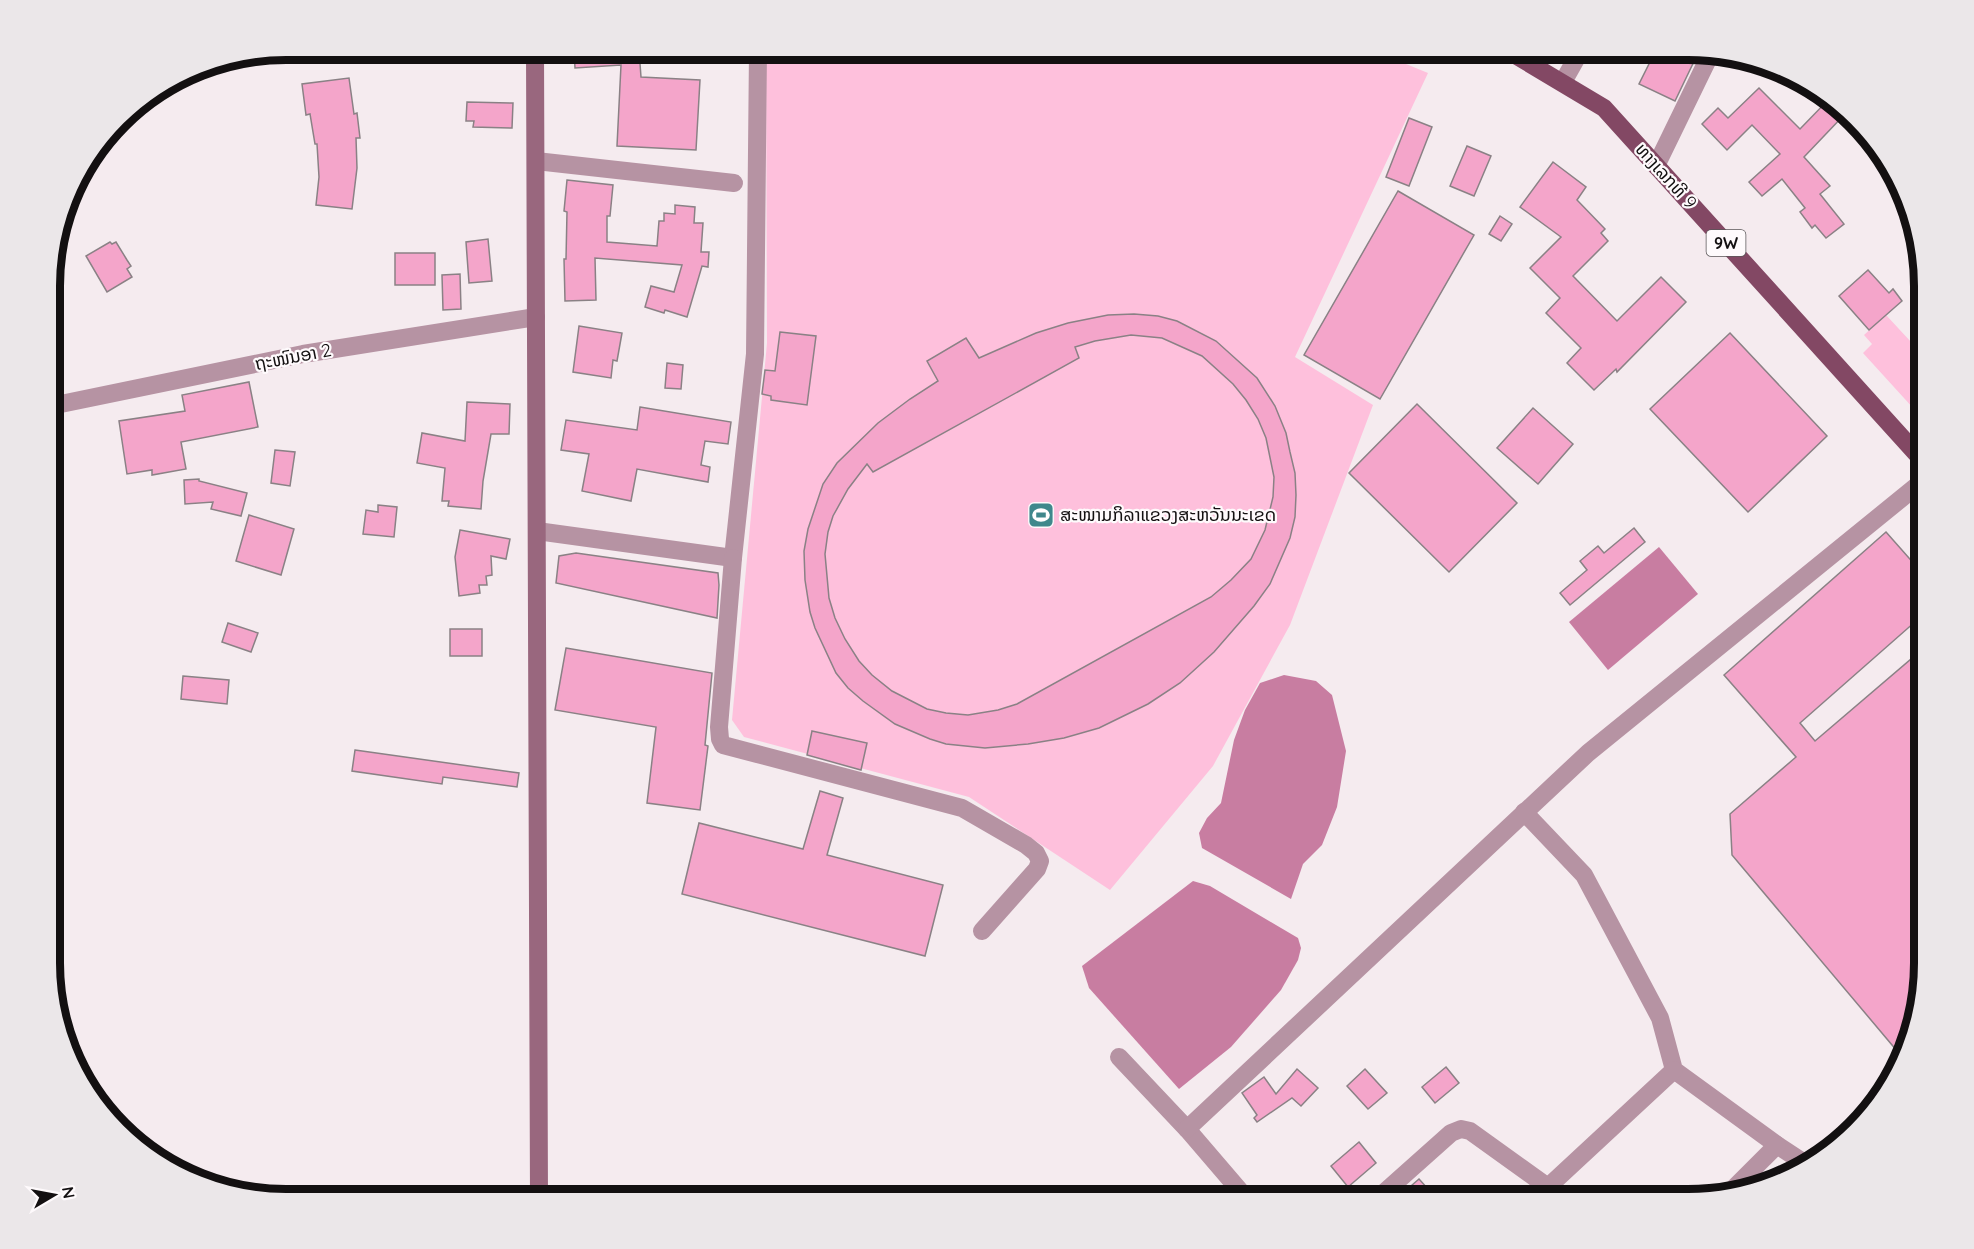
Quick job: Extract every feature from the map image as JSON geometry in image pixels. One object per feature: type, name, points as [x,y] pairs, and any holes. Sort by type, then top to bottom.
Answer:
[{"type":"main road","name":"ທາງເລກທີ 9","points":[[1524,60],[1604,108],[1914,451]]},
{"type":"street","points":[[536,60],[539,1189]]},
{"type":"street","points":[[758,60],[755,354],[733,558],[719,727],[720,740],[723,745],[962,808],[1026,845],[1036,853],[1040,861],[1037,869],[982,931]]},
{"type":"street","points":[[1563,82],[1575,60]]},
{"type":"street","points":[[1656,166],[1707,61]]},
{"type":"street","points":[[536,161],[734,183]]},
{"type":"street","name":"ຖະໜົນອາ 2","points":[[60,404],[303,354],[536,317]]},
{"type":"street","points":[[1187,1129],[1588,753],[1914,488]]},
{"type":"street","points":[[537,531],[733,558]]},
{"type":"street","points":[[1524,812],[1584,875],[1660,1018],[1674,1070],[1800,1160]]},
{"type":"street","points":[[1119,1057],[1187,1129],[1238,1189]]},
{"type":"street","points":[[1546,1189],[1674,1070]]},
{"type":"street","points":[[1388,1189],[1451,1133],[1461,1129],[1470,1131],[1537,1189]]},
{"type":"street","points":[[1739,1183],[1777,1145]]},
{"type":"shaded area","name":"ສະໜາມກິລາແຂວງສະຫວັນນະເຂດ","points":[[766,60],[1396,60],[1428,73],[1295,357],[1373,405],[1290,625],[1213,766],[1110,890],[969,797],[744,737],[732,720],[767,343]]},
{"type":"shaded area","points":[[1886,315],[1914,345],[1914,409],[1863,353],[1872,344],[1864,335]]},
{"type":"shaded area","points":[[1659,547],[1698,594],[1608,670],[1569,622]]},
{"type":"shaded area","points":[[1284,675],[1316,681],[1332,695],[1346,751],[1337,807],[1322,845],[1303,864],[1291,899],[1202,848],[1199,833],[1207,818],[1221,803],[1234,740],[1245,710],[1260,683]]},
{"type":"shaded area","points":[[1193,881],[1210,886],[1298,938],[1301,948],[1298,960],[1281,990],[1231,1047],[1179,1089],[1089,988],[1082,966]]},
{"type":"building","points":[[575,60],[640,60],[641,77],[700,80],[696,150],[617,146],[621,65],[575,68]]},
{"type":"building","points":[[1651,60],[1695,60],[1675,101],[1639,84]]},
{"type":"building","points":[[349,78],[360,138],[356,138],[357,168],[352,209],[316,205],[319,177],[317,144],[315,144],[310,114],[306,115],[302,84]]},
{"type":"building","points":[[1759,88],[1800,129],[1823,105],[1840,119],[1804,157],[1830,186],[1820,194],[1844,224],[1826,238],[1815,225],[1812,228],[1800,212],[1805,208],[1782,179],[1762,196],[1749,182],[1780,154],[1752,125],[1727,150],[1702,124],[1718,108],[1728,118]]},
{"type":"building","points":[[467,102],[513,103],[512,128],[473,127],[474,121],[466,121]]},
{"type":"building","points":[[1409,118],[1432,127],[1409,186],[1386,177]]},
{"type":"building","points":[[1467,146],[1491,156],[1474,196],[1450,186]]},
{"type":"building","points":[[1553,162],[1586,187],[1577,200],[1605,229],[1601,233],[1608,241],[1573,276],[1617,321],[1661,277],[1686,302],[1617,372],[1616,369],[1594,390],[1567,363],[1581,348],[1546,313],[1560,298],[1530,268],[1561,237],[1520,207]]},
{"type":"building","points":[[567,180],[613,185],[610,216],[607,216],[607,242],[657,246],[659,221],[664,221],[664,213],[675,214],[675,205],[695,207],[694,223],[703,223],[701,252],[709,252],[708,267],[702,266],[687,317],[645,307],[651,286],[674,292],[682,265],[595,258],[596,300],[565,301],[564,259],[566,259],[567,212],[564,211]]},
{"type":"building","points":[[1398,191],[1474,235],[1380,399],[1304,355]]},
{"type":"building","points":[[1500,216],[1512,224],[1501,241],[1489,234]]},
{"type":"building","points":[[488,239],[492,281],[469,283],[466,242]]},
{"type":"building","points":[[110,242],[112,244],[116,242],[131,266],[127,269],[132,277],[107,292],[86,256]]},
{"type":"building","points":[[395,253],[435,253],[435,285],[395,285]]},
{"type":"building","points":[[1868,270],[1889,293],[1893,289],[1902,301],[1869,330],[1839,296]]},
{"type":"building","points":[[460,274],[461,309],[443,310],[442,275]]},
{"type":"building","points":[[1108,315],[1158,316],[1177,321],[1216,341],[1257,378],[1275,406],[1286,433],[1295,473],[1296,495],[1295,517],[1290,538],[1270,584],[1214,652],[1180,683],[1148,704],[1099,728],[1064,738],[985,748],[946,744],[895,724],[863,701],[836,673],[810,612],[805,580],[804,551],[808,529],[823,484],[837,463],[878,423],[938,381],[927,361],[966,338],[979,358],[1036,333],[1068,323]],"holes":[[[1131,335],[1162,338],[1202,356],[1233,384],[1258,419],[1266,438],[1274,477],[1273,497],[1265,530],[1251,559],[1211,597],[1017,704],[998,710],[968,715],[927,709],[892,691],[872,675],[859,661],[835,618],[829,598],[825,554],[833,516],[848,489],[867,464],[873,472],[1079,358],[1075,347]]]},
{"type":"building","points":[[579,326],[622,333],[617,361],[613,360],[611,378],[573,372]]},
{"type":"building","points":[[780,332],[816,336],[807,405],[771,400],[771,396],[762,394],[765,370],[775,371]]},
{"type":"building","points":[[1730,333],[1827,436],[1748,512],[1650,409]]},
{"type":"building","points":[[667,363],[683,365],[681,389],[665,388]]},
{"type":"building","points":[[249,382],[258,427],[181,442],[186,469],[152,475],[152,470],[127,474],[119,421],[185,411],[182,395]]},
{"type":"building","points":[[467,402],[510,404],[509,434],[491,434],[481,509],[448,506],[449,501],[442,501],[445,468],[417,463],[422,433],[465,441]]},
{"type":"building","points":[[1417,404],[1517,503],[1449,572],[1349,473]]},
{"type":"building","points":[[640,407],[731,422],[728,444],[705,441],[701,465],[710,467],[708,482],[637,469],[631,501],[582,491],[589,454],[561,450],[566,420],[637,430]]},
{"type":"building","points":[[1533,408],[1573,444],[1538,484],[1497,448]]},
{"type":"building","points":[[275,450],[295,452],[290,486],[271,483]]},
{"type":"building","points":[[199,479],[199,481],[247,493],[241,516],[211,509],[213,502],[185,504],[184,480]]},
{"type":"building","points":[[378,505],[397,507],[394,537],[363,534],[366,510],[378,512]]},
{"type":"building","points":[[249,515],[294,529],[281,575],[236,561]]},
{"type":"building","points":[[1634,528],[1645,542],[1570,605],[1560,593],[1587,570],[1580,561],[1598,546],[1604,553]]},
{"type":"building","points":[[460,530],[510,539],[506,559],[491,556],[492,575],[486,576],[487,585],[479,585],[480,593],[459,596],[455,557]]},
{"type":"building","points":[[1886,532],[1914,564],[1914,623],[1800,723],[1815,741],[1914,657],[1914,978],[1910,1007],[1897,1051],[1732,855],[1730,814],[1796,757],[1724,675]]},
{"type":"building","points":[[576,553],[718,573],[717,618],[556,583],[559,556]]},
{"type":"building","points":[[228,623],[258,633],[251,652],[222,642]]},
{"type":"building","points":[[450,629],[482,629],[482,656],[450,656]]},
{"type":"building","points":[[566,648],[712,673],[705,745],[708,746],[700,810],[647,803],[656,727],[555,710]]},
{"type":"building","points":[[183,676],[229,680],[227,704],[181,699]]},
{"type":"building","points":[[812,731],[867,743],[861,770],[807,755]]},
{"type":"building","points":[[355,750],[519,773],[517,787],[443,777],[442,784],[352,771]]},
{"type":"building","points":[[820,791],[843,798],[827,855],[943,885],[925,956],[682,894],[699,823],[803,849]]},
{"type":"building","points":[[1446,1067],[1459,1083],[1435,1103],[1422,1087]]},
{"type":"building","points":[[1297,1069],[1318,1088],[1301,1106],[1292,1098],[1257,1122],[1254,1118],[1257,1115],[1242,1093],[1264,1077],[1276,1094]]},
{"type":"building","points":[[1365,1069],[1387,1093],[1368,1109],[1347,1086]]},
{"type":"building","points":[[1359,1142],[1376,1163],[1348,1187],[1331,1166]]},
{"type":"building","points":[[1419,1179],[1428,1189],[1408,1189]]},
{"type":"place","name":"ສະໜາມກິລາແຂວງສະຫວັນນະເຂດ","points":[[1041,515]]}]
